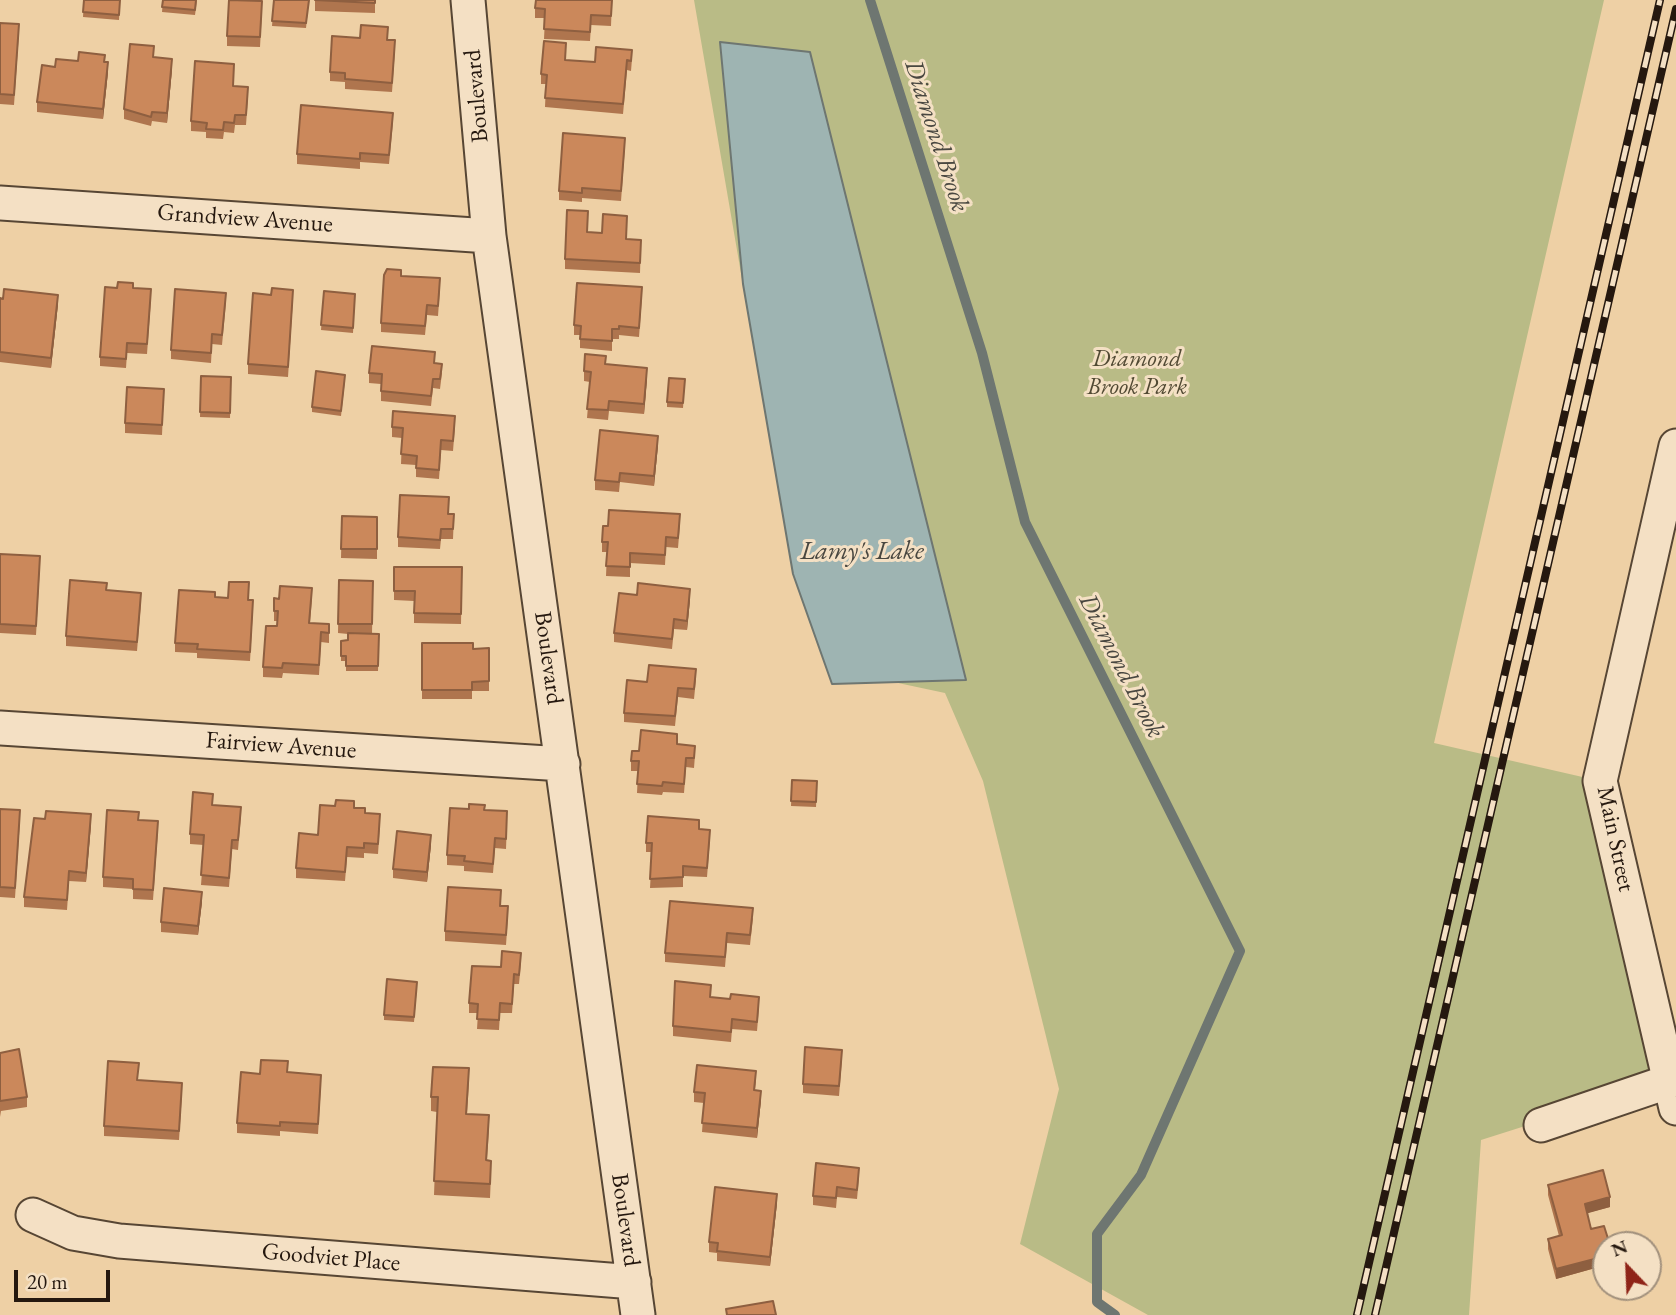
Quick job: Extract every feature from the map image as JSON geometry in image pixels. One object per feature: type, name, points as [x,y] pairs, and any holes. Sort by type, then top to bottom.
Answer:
[{"type":"street","name":"Boulevard","points":[[468,0],[489,236],[638,1315]]},
{"type":"street","name":"Grandview Avenue","points":[[0,203],[489,236]]},
{"type":"street","name":"Main Street","points":[[1674,1089],[1600,781],[1676,446]]},
{"type":"street","name":"Fairview Avenue","points":[[0,728],[563,764]]},
{"type":"street","points":[[1541,1125],[1674,1089]]},
{"type":"street","name":"Goodviet Place","points":[[33,1215],[73,1233],[118,1241],[634,1282]]},
{"type":"green space","name":"Diamond Brook Park","points":[[694,0],[1604,0],[1434,743],[1600,781],[1670,1080],[1481,1140],[1469,1315],[1148,1315],[1020,1244],[1059,1089],[983,781],[945,693],[837,670],[776,477]]},
{"type":"water","name":"Lamy's Lake","points":[[720,42],[810,52],[966,680],[832,684],[793,574],[743,284]]},
{"type":"building","points":[[84,0],[120,0],[119,15],[83,12]]},
{"type":"building","points":[[163,0],[196,0],[195,10],[162,7]]},
{"type":"building","points":[[229,0],[262,1],[260,37],[227,36]]},
{"type":"building","points":[[274,0],[309,0],[306,23],[272,21]]},
{"type":"building","points":[[315,0],[375,0],[375,3]]},
{"type":"building","points":[[536,0],[612,0],[611,16],[591,15],[590,32],[544,29],[545,9],[535,8]]},
{"type":"building","points":[[0,23],[19,24],[14,95],[0,94]]},
{"type":"building","points":[[361,25],[388,27],[387,40],[395,40],[392,83],[345,79],[345,73],[330,72],[332,36],[360,38]]},
{"type":"building","points":[[544,41],[566,43],[565,60],[595,62],[596,47],[632,50],[631,61],[627,60],[623,104],[545,98],[547,75],[541,74]]},
{"type":"building","points":[[130,44],[154,46],[153,57],[172,59],[167,113],[152,112],[151,117],[124,109]]},
{"type":"building","points":[[79,52],[105,55],[104,62],[108,62],[103,109],[37,102],[42,65],[55,67],[56,59],[78,61]]},
{"type":"building","points":[[195,61],[234,64],[233,86],[248,87],[246,115],[235,115],[234,123],[224,122],[223,130],[206,129],[207,123],[191,121]]},
{"type":"building","points":[[301,105],[393,113],[389,155],[360,153],[360,159],[297,154]]},
{"type":"building","points":[[563,133],[625,138],[621,191],[582,188],[582,193],[559,191]]},
{"type":"building","points":[[567,210],[588,211],[587,232],[602,233],[603,214],[627,216],[626,239],[641,240],[640,263],[565,259]]},
{"type":"building","points":[[387,269],[401,270],[401,276],[440,278],[438,306],[427,305],[425,326],[381,323],[384,275]]},
{"type":"building","points":[[118,282],[133,283],[133,288],[151,289],[147,344],[127,343],[126,359],[100,357],[105,287],[117,288]]},
{"type":"building","points":[[577,283],[642,287],[639,328],[619,326],[619,329],[612,329],[612,341],[580,339],[581,326],[574,325]]},
{"type":"building","points":[[272,288],[293,290],[288,367],[248,364],[253,293],[271,295]]},
{"type":"building","points":[[4,289],[58,295],[51,358],[0,352],[0,298],[3,299]]},
{"type":"building","points":[[175,289],[226,293],[222,335],[212,334],[211,353],[171,350]]},
{"type":"building","points":[[324,291],[355,294],[353,328],[321,325]]},
{"type":"building","points":[[372,346],[435,352],[434,363],[442,364],[440,379],[433,379],[431,396],[381,391],[382,374],[369,373]]},
{"type":"building","points":[[585,354],[606,356],[605,364],[647,368],[644,404],[609,401],[608,410],[587,409],[591,372],[584,371]]},
{"type":"building","points":[[316,371],[345,375],[341,411],[312,407]]},
{"type":"building","points":[[201,376],[231,377],[230,413],[200,412]]},
{"type":"building","points":[[669,378],[685,379],[683,403],[667,402]]},
{"type":"building","points":[[127,387],[164,389],[162,425],[125,423]]},
{"type":"building","points":[[393,411],[455,416],[453,441],[441,440],[439,470],[416,468],[417,456],[401,454],[403,428],[392,427]]},
{"type":"building","points":[[600,430],[658,436],[654,476],[620,473],[619,482],[595,480]]},
{"type":"building","points":[[400,495],[449,497],[448,514],[454,514],[453,529],[441,529],[440,540],[398,537]]},
{"type":"building","points":[[609,510],[680,514],[678,538],[666,537],[665,555],[630,553],[630,567],[606,566],[608,542],[602,542],[603,526],[608,526]]},
{"type":"building","points":[[342,516],[377,517],[377,549],[341,549]]},
{"type":"building","points":[[0,554],[40,556],[36,626],[0,624]]},
{"type":"building","points":[[394,567],[462,567],[461,614],[414,613],[415,591],[394,591]]},
{"type":"building","points":[[70,580],[107,583],[106,590],[141,593],[137,642],[66,636]]},
{"type":"building","points":[[339,580],[373,581],[372,624],[338,624]]},
{"type":"building","points":[[229,582],[249,582],[248,600],[253,600],[250,652],[197,649],[198,644],[175,643],[179,590],[215,592],[215,597],[228,598]]},
{"type":"building","points":[[638,583],[690,589],[687,621],[674,619],[672,639],[614,633],[619,593],[637,595]]},
{"type":"building","points":[[280,586],[312,588],[309,623],[329,624],[329,633],[321,632],[319,665],[283,663],[282,668],[263,667],[266,626],[277,626],[278,611],[274,611],[274,598],[279,599]]},
{"type":"building","points":[[348,633],[379,634],[378,666],[346,666],[346,656],[341,656],[341,641],[348,640]]},
{"type":"building","points":[[422,643],[473,643],[473,649],[489,648],[489,681],[472,682],[472,690],[422,690]]},
{"type":"building","points":[[649,665],[696,669],[694,689],[678,688],[675,716],[624,713],[627,680],[647,682]]},
{"type":"building","points":[[641,730],[677,734],[677,744],[695,746],[694,758],[686,758],[684,784],[637,784],[639,761],[631,761],[632,751],[639,751]]},
{"type":"building","points":[[792,780],[817,781],[816,802],[791,801]]},
{"type":"building","points":[[193,792],[213,794],[212,805],[241,807],[238,840],[232,840],[229,878],[201,875],[204,835],[190,834]]},
{"type":"building","points":[[336,800],[354,801],[354,808],[365,808],[365,813],[380,814],[378,844],[364,843],[364,848],[347,847],[345,872],[296,868],[299,833],[318,835],[320,805],[335,806]]},
{"type":"building","points":[[469,804],[485,805],[484,810],[507,811],[506,839],[495,838],[493,864],[464,861],[465,856],[447,855],[450,808],[469,809]]},
{"type":"building","points":[[0,809],[20,810],[15,888],[0,887]]},
{"type":"building","points":[[107,810],[139,812],[138,820],[158,821],[153,890],[133,889],[133,879],[103,877]]},
{"type":"building","points":[[46,811],[91,814],[86,873],[69,871],[67,900],[24,897],[34,818],[45,819]]},
{"type":"building","points":[[648,816],[699,820],[699,829],[710,830],[707,868],[683,866],[683,877],[650,879],[652,843],[646,843]]},
{"type":"building","points":[[397,831],[431,835],[427,872],[393,869]]},
{"type":"building","points":[[448,887],[501,890],[500,906],[508,906],[506,935],[445,931]]},
{"type":"building","points":[[164,888],[202,892],[198,926],[161,922]]},
{"type":"building","points":[[670,901],[753,908],[750,935],[727,933],[725,957],[665,953]]},
{"type":"building","points":[[502,951],[521,953],[519,975],[514,974],[512,1004],[500,1003],[499,1020],[477,1019],[478,1004],[469,1003],[472,966],[501,967]]},
{"type":"building","points":[[387,979],[417,982],[414,1017],[384,1015]]},
{"type":"building","points":[[675,981],[711,985],[710,997],[730,999],[731,994],[759,997],[757,1022],[732,1019],[731,1032],[673,1026]]},
{"type":"building","points":[[805,1047],[842,1050],[839,1086],[803,1084]]},
{"type":"building","points":[[19,1049],[27,1097],[0,1101],[0,1053]]},
{"type":"building","points":[[261,1060],[288,1061],[287,1072],[321,1075],[318,1124],[280,1122],[280,1126],[237,1123],[241,1072],[260,1074]]},
{"type":"building","points":[[108,1061],[139,1063],[137,1080],[182,1083],[179,1131],[104,1126]]},
{"type":"building","points":[[697,1065],[756,1071],[754,1090],[761,1091],[757,1128],[702,1123],[705,1093],[694,1092]]},
{"type":"building","points":[[433,1067],[469,1068],[466,1114],[489,1115],[486,1160],[491,1161],[490,1184],[434,1181],[438,1097],[431,1097]]},
{"type":"building","points":[[816,1163],[859,1168],[857,1190],[837,1187],[836,1198],[813,1196]]},
{"type":"building","points":[[1603,1170],[1610,1197],[1585,1204],[1591,1229],[1604,1226],[1606,1231],[1592,1231],[1592,1260],[1556,1269],[1548,1239],[1562,1235],[1548,1185]]},
{"type":"building","points":[[715,1187],[777,1194],[770,1257],[717,1251],[718,1243],[709,1242]]},
{"type":"building","points":[[773,1301],[776,1315],[727,1315],[726,1309]]},
{"type":"waterway","name":"Diamond Brook","points":[[870,0],[982,353],[1025,522],[1240,951],[1141,1175],[1097,1234],[1097,1302],[1115,1315]]},
{"type":"railway","points":[[1357,1315],[1660,0]]},
{"type":"railway","points":[[1375,1315],[1676,9]]}]
